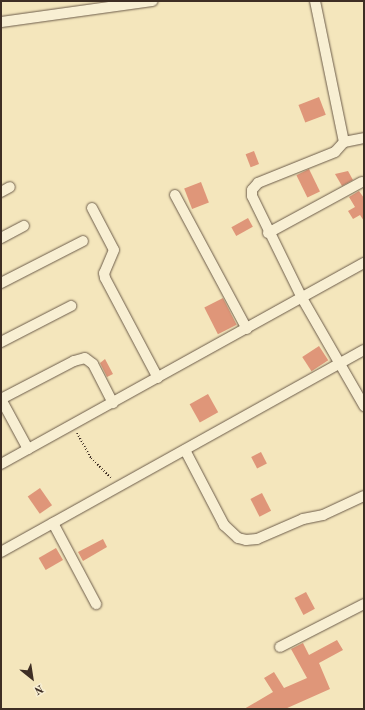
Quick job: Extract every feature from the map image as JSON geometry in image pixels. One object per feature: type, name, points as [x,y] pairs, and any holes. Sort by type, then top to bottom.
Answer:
[{"type":"street","points":[[1,22],[153,1]]},
{"type":"street","points":[[315,1],[344,142]]},
{"type":"street","points":[[364,138],[344,142],[334,152],[287,169],[254,186],[252,196],[268,233],[302,298],[364,406]]},
{"type":"street","points":[[268,233],[362,182]]},
{"type":"street","points":[[175,195],[247,329]]},
{"type":"street","points":[[92,208],[114,250],[104,273],[105,278],[158,378]]},
{"type":"street","points":[[1,238],[24,226]]},
{"type":"street","points":[[1,283],[83,241]]},
{"type":"street","points":[[1,464],[364,264]]},
{"type":"street","points":[[1,342],[71,306]]},
{"type":"street","points":[[1,552],[340,365],[364,350]]},
{"type":"street","points":[[28,449],[1,399],[74,361],[84,358],[93,364],[113,403]]},
{"type":"street","points":[[185,450],[224,525],[238,538],[246,540],[257,539],[303,519],[323,515],[364,496]]},
{"type":"street","points":[[53,523],[96,604]]},
{"type":"street","points":[[280,647],[364,604]]},
{"type":"path","points":[[73,425],[91,458],[108,472],[117,488]]},
{"type":"building","points":[[319,97],[326,115],[305,123],[298,105]]},
{"type":"building","points":[[254,151],[259,164],[251,167],[246,154]]},
{"type":"building","points":[[309,169],[320,191],[307,198],[296,175]]},
{"type":"building","points":[[348,171],[353,180],[342,186],[335,174]]},
{"type":"building","points":[[201,182],[209,203],[192,209],[184,188]]},
{"type":"building","points":[[359,191],[364,198],[364,221],[360,215],[353,219],[348,211],[355,207],[349,197]]},
{"type":"building","points":[[248,218],[253,227],[236,236],[231,227]]},
{"type":"building","points":[[223,298],[237,325],[218,334],[204,308]]},
{"type":"building","points":[[319,346],[328,360],[311,371],[302,357]]},
{"type":"building","points":[[105,359],[113,374],[107,377],[100,363]]},
{"type":"building","points":[[208,394],[218,412],[200,423],[190,404]]},
{"type":"building","points":[[261,452],[267,464],[257,469],[251,457]]},
{"type":"building","points":[[40,488],[52,505],[40,514],[28,497]]},
{"type":"building","points":[[262,493],[271,511],[259,517],[250,499]]},
{"type":"building","points":[[103,539],[107,547],[83,561],[78,552]]},
{"type":"building","points":[[56,548],[63,560],[46,570],[39,558]]},
{"type":"building","points":[[306,592],[315,609],[303,615],[295,598]]},
{"type":"building","points":[[337,640],[343,650],[319,663],[330,689],[285,709],[244,709],[273,692],[264,678],[274,672],[284,688],[307,678],[291,649],[303,643],[309,655]]}]
